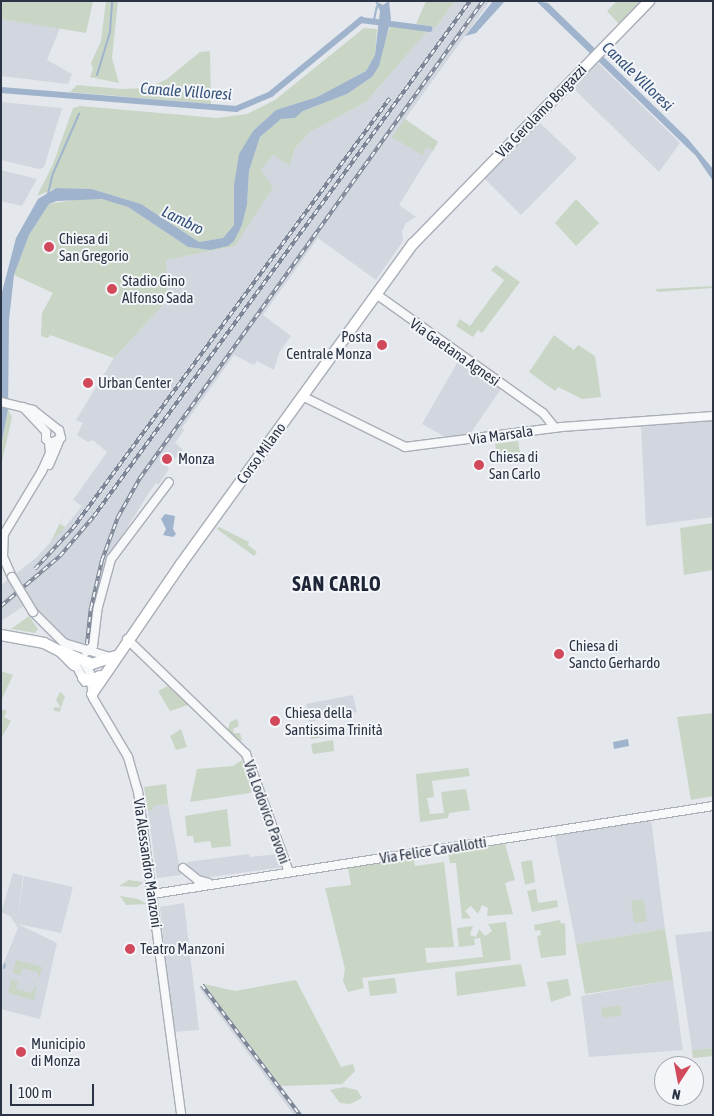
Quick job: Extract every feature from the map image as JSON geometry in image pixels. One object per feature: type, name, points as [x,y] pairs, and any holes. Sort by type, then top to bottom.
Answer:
[{"type":"main road","name":"Via Gerolamo Borgazzi","points":[[408,251],[595,54],[649,1]]},
{"type":"main road","name":"Corso Milano","points":[[109,661],[127,639],[408,251]]},
{"type":"main road","points":[[1,635],[31,638],[92,664],[109,661]]},
{"type":"main road","points":[[87,679],[109,661]]},
{"type":"main road","points":[[94,698],[109,661]]},
{"type":"street","name":"Via Gaetana Agnesi","points":[[376,294],[549,418],[555,428]]},
{"type":"street","name":"Via Marsala","points":[[302,396],[405,447],[541,429],[713,416]]},
{"type":"street","points":[[4,402],[33,410],[57,428],[61,435],[54,456],[42,471]]},
{"type":"street","points":[[23,408],[46,432],[50,453],[42,471],[4,534],[3,557],[12,578],[33,612],[73,655],[87,679]]},
{"type":"street","points":[[536,409],[542,418],[541,429]]},
{"type":"street","points":[[46,432],[49,428],[57,428]]},
{"type":"street","points":[[49,442],[58,442]]},
{"type":"street","points":[[73,655],[93,646],[98,607],[109,564],[169,482]]},
{"type":"street","name":"Via Lodovico Pavoni","points":[[127,639],[244,752],[290,872]]},
{"type":"street","name":"Via Alessandro Manzoni","points":[[87,679],[94,698],[132,768],[144,822],[181,1115]]},
{"type":"street","name":"Via Felice Cavallotti","points":[[153,894],[713,806]]},
{"type":"street","points":[[183,868],[198,880],[214,884]]},
{"type":"shaded area","points":[[455,1],[490,1],[405,119],[438,142],[399,205],[416,217],[406,223],[402,231],[403,241],[376,280],[318,238],[263,315],[291,336],[279,353],[274,370],[257,361],[254,365],[234,355],[182,428],[184,430],[175,443],[183,450],[167,467],[169,469],[158,485],[156,483],[149,493],[109,556],[94,608],[91,644],[69,642],[37,610],[30,615],[24,606],[1,621],[1,585],[36,558],[82,506],[73,500],[107,452],[93,440],[88,442],[77,435],[83,423],[76,420],[114,358],[164,304],[168,286],[166,260],[235,246],[261,170],[273,154],[290,166],[295,148],[310,132],[366,102],[431,26],[437,26]]},
{"type":"shaded area","points":[[1,19],[60,28],[47,60],[72,74],[68,84],[1,76]]},
{"type":"shaded area","points":[[598,63],[680,143],[659,172],[573,88]]},
{"type":"shaded area","points":[[1,102],[62,108],[44,167],[39,169],[1,160]]},
{"type":"shaded area","points":[[539,122],[577,158],[521,215],[484,178]]},
{"type":"shaded area","points":[[1,170],[37,179],[22,206],[1,201]]},
{"type":"shaded area","points":[[460,358],[501,389],[470,434],[445,437],[422,424]]},
{"type":"shaded area","points":[[713,421],[713,517],[646,526],[641,425]]},
{"type":"shaded area","points":[[353,695],[357,712],[309,722],[306,704]]},
{"type":"shaded area","points":[[168,804],[181,875],[157,878],[148,811],[153,810],[152,806]]},
{"type":"shaded area","points":[[651,819],[665,929],[576,944],[555,836]]},
{"type":"shaded area","points":[[249,854],[250,857],[279,854],[283,867],[203,878],[188,869],[187,862]]},
{"type":"shaded area","points":[[13,873],[23,876],[17,922],[24,876],[73,887],[61,933],[18,924],[57,943],[40,1019],[1,1009],[1,969],[18,928],[10,916],[1,912]]},
{"type":"shaded area","points":[[184,903],[199,1030],[174,1032],[160,907]]},
{"type":"shaded area","points":[[713,931],[713,1048],[692,1050],[675,935]]},
{"type":"shaded area","points":[[673,980],[683,1050],[589,1057],[581,996]]},
{"type":"shaded area","points":[[204,984],[303,1115],[294,1115],[199,988]]},
{"type":"green space","points":[[1,1],[93,1],[86,33],[1,19]]},
{"type":"green space","points":[[106,1],[118,1],[112,58],[119,83],[90,77],[93,69],[91,63],[101,41]]},
{"type":"green space","points":[[426,1],[455,1],[436,27],[416,24]]},
{"type":"green space","points":[[617,1],[643,1],[619,24],[607,11]]},
{"type":"green space","points":[[391,24],[428,30],[366,102],[310,132],[295,148],[290,166],[273,155],[261,170],[273,187],[235,246],[166,260],[168,286],[164,304],[114,358],[50,335],[48,338],[41,336],[42,313],[53,293],[14,275],[29,235],[49,204],[92,197],[112,201],[128,207],[188,247],[210,250],[242,225],[247,205],[249,171],[260,137],[281,119],[295,118],[303,111],[347,94],[372,77]]},
{"type":"green space","points":[[364,28],[377,29],[375,55],[366,71],[317,97],[276,110],[253,131],[234,185],[234,225],[223,238],[199,242],[141,204],[92,189],[56,188],[37,196],[53,164],[73,108],[80,106],[217,118],[247,114],[275,100]]},
{"type":"green space","points":[[210,51],[211,104],[70,92],[77,85],[121,89],[148,88],[167,79],[200,52]]},
{"type":"green space","points":[[405,119],[438,142],[433,151],[427,147],[422,155],[392,137]]},
{"type":"green space","points":[[576,199],[599,223],[576,246],[555,223]]},
{"type":"green space","points":[[496,265],[520,282],[482,333],[478,330],[473,337],[456,326],[460,319],[470,326],[504,280],[491,270]]},
{"type":"green space","points":[[713,286],[713,288],[657,292],[656,289]]},
{"type":"green space","points":[[554,335],[574,350],[578,345],[595,356],[601,397],[582,399],[558,387],[555,391],[529,372]]},
{"type":"green space","points":[[8,409],[12,417],[1,466],[1,447]]},
{"type":"green space","points":[[518,441],[521,459],[498,462],[495,444]]},
{"type":"green space","points":[[65,513],[60,524],[65,527],[50,543]]},
{"type":"green space","points":[[713,523],[713,570],[684,575],[680,528]]},
{"type":"green space","points":[[219,527],[249,542],[248,545],[257,552],[254,556],[217,529]]},
{"type":"green space","points":[[29,616],[38,629],[35,633],[11,629]]},
{"type":"green space","points":[[1,671],[13,675],[1,701]]},
{"type":"green space","points":[[168,686],[188,705],[170,711],[158,691]]},
{"type":"green space","points":[[60,692],[65,696],[61,708],[56,700]]},
{"type":"green space","points":[[55,707],[61,708],[59,712],[53,710]]},
{"type":"green space","points":[[1,709],[7,711],[4,717],[11,721],[1,739]]},
{"type":"green space","points":[[713,713],[713,796],[691,800],[677,717]]},
{"type":"green space","points":[[237,719],[239,726],[233,729],[234,733],[240,733],[242,741],[235,738],[228,729],[230,722]]},
{"type":"green space","points":[[331,725],[332,736],[311,739],[309,728]]},
{"type":"green space","points":[[181,729],[187,747],[176,750],[170,736]]},
{"type":"green space","points":[[333,740],[334,751],[313,754],[311,744]]},
{"type":"green space","points":[[242,760],[253,789],[250,793],[190,802],[197,769],[233,766]]},
{"type":"green space","points":[[468,768],[470,776],[432,781],[434,797],[427,798],[430,814],[444,813],[441,792],[466,789],[470,810],[449,813],[448,818],[420,822],[416,774]]},
{"type":"green space","points":[[166,784],[168,804],[153,806],[153,810],[148,811],[144,787]]},
{"type":"green space","points":[[227,809],[231,846],[212,848],[210,841],[194,843],[193,836],[187,836],[185,816]]},
{"type":"green space","points":[[505,844],[515,880],[505,883],[513,914],[487,916],[488,908],[482,905],[478,914],[471,906],[465,911],[471,918],[462,919],[456,863],[450,863],[448,853]]},
{"type":"green space","points":[[414,859],[415,866],[444,862],[454,947],[425,948],[427,963],[483,957],[480,938],[474,939],[475,945],[459,947],[457,928],[473,926],[470,935],[476,937],[479,929],[485,936],[492,931],[488,924],[506,922],[511,960],[362,978],[364,988],[348,992],[343,981],[345,969],[325,888],[351,885],[348,868]]},
{"type":"green space","points":[[532,860],[535,882],[525,885],[521,862]]},
{"type":"green space","points":[[129,880],[143,883],[137,887],[119,886]]},
{"type":"green space","points":[[536,889],[538,903],[557,900],[558,907],[532,912],[527,891]]},
{"type":"green space","points":[[120,896],[138,899],[147,904],[126,905]]},
{"type":"green space","points":[[643,899],[647,921],[634,923],[631,901]]},
{"type":"green space","points":[[560,920],[561,924],[565,923],[566,955],[541,958],[537,936],[541,935],[540,930],[535,931],[534,925]]},
{"type":"green space","points":[[665,929],[673,980],[585,994],[576,944]]},
{"type":"green space","points":[[16,960],[42,967],[39,980],[38,972],[22,968],[20,975],[13,973]]},
{"type":"green space","points":[[521,964],[526,986],[457,996],[455,972]]},
{"type":"green space","points":[[395,978],[397,993],[370,996],[368,981]]},
{"type":"green space","points":[[568,979],[571,995],[551,1002],[547,982]]},
{"type":"green space","points":[[11,980],[18,982],[16,989],[32,993],[35,986],[37,986],[34,1000],[8,993]]},
{"type":"green space","points":[[296,980],[341,1067],[353,1064],[355,1071],[342,1084],[281,1086],[204,984],[235,991]]},
{"type":"green space","points":[[620,1005],[622,1015],[603,1018],[601,1008]]},
{"type":"green space","points":[[713,1048],[713,1056],[693,1056],[692,1050]]},
{"type":"green space","points":[[344,1087],[357,1090],[362,1098],[350,1104],[340,1103],[330,1090]]},
{"type":"water","points":[[375,1],[383,5],[389,1],[391,19],[379,66],[372,77],[347,94],[303,111],[295,118],[281,119],[260,137],[249,171],[247,205],[242,225],[234,241],[228,246],[210,250],[188,247],[128,207],[102,199],[57,201],[49,204],[29,235],[14,275],[9,320],[8,409],[1,447],[1,296],[16,238],[38,199],[56,188],[92,189],[141,204],[199,242],[223,238],[234,225],[234,185],[239,154],[253,131],[276,110],[317,97],[366,71],[375,55],[380,11]]},
{"type":"water","points":[[493,1],[505,1],[476,33],[465,36]]},
{"type":"water","points":[[536,1],[548,3],[688,139],[713,169],[713,181],[696,156]]},
{"type":"water","points":[[165,514],[175,516],[173,529],[176,534],[173,537],[163,535],[166,529],[161,519]]},
{"type":"water","points":[[628,739],[629,746],[614,749],[613,742]]},
{"type":"waterway","points":[[97,75],[110,32],[112,1]]},
{"type":"waterway","points":[[374,20],[377,6]]},
{"type":"waterway","name":"Canale Villoresi","points":[[1,90],[236,109],[271,94],[361,20],[429,29]]},
{"type":"waterway","points":[[48,194],[52,176],[79,114]]},
{"type":"waterway","points":[[4,968],[5,964]]},
{"type":"railway","points":[[1,606],[60,556],[94,516],[470,1]]},
{"type":"railway","points":[[87,644],[91,608],[102,560],[118,517],[140,478],[483,1]]},
{"type":"railway","points":[[35,569],[73,528],[390,98]]},
{"type":"railway","points":[[202,985],[300,1115]]},
{"type":"place","name":"Chiesa di San Gregorio","points":[[49,247]]},
{"type":"place","name":"Stadio Gino Alfonso Sada","points":[[112,289]]},
{"type":"place","name":"Posta Centrale Monza","points":[[382,345]]},
{"type":"place","name":"Urban Center","points":[[88,383]]},
{"type":"place","name":"Monza","points":[[167,459]]},
{"type":"place","name":"Chiesa di San Carlo","points":[[479,465]]},
{"type":"place","name":"Chiesa di Sancto Gerhardo","points":[[559,654]]},
{"type":"place","name":"Chiesa della Santissima Trinità","points":[[275,721]]},
{"type":"place","name":"Teatro Manzoni","points":[[130,949]]},
{"type":"place","name":"Municipio di Monza","points":[[21,1052]]},
{"type":"district","name":"SAN CARLO","points":[[337,583]]},
{"type":"water label","name":"Lambro","points":[[183,220]]}]
